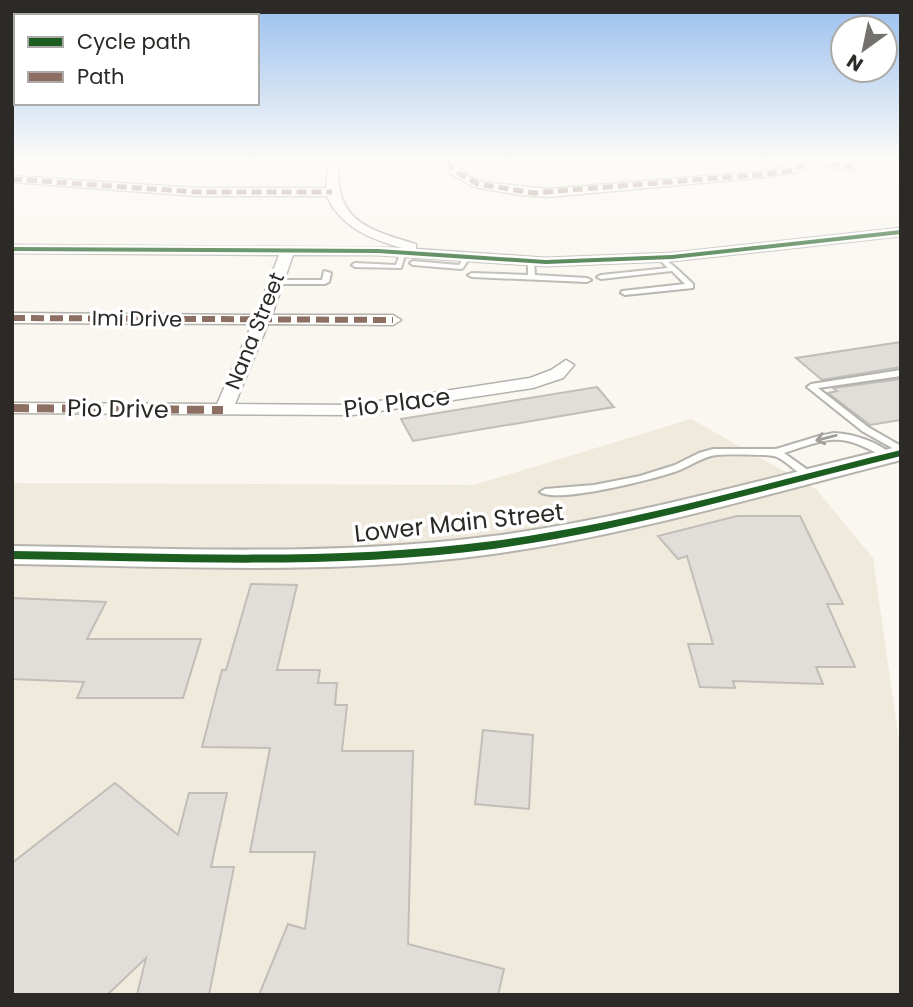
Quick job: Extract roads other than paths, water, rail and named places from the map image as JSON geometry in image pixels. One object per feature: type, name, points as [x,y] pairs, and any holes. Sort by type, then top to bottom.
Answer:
[{"type":"street","points":[[340,208],[356,223],[391,240],[434,253]]},
{"type":"street","points":[[12,249],[378,251],[531,262],[661,258],[901,232]]},
{"type":"street","points":[[378,251],[391,240]]},
{"type":"street","name":"Nana Street","points":[[223,410],[262,320],[287,251]]},
{"type":"street","name":"Imi Drive","points":[[12,318],[393,320]]},
{"type":"street","name":"Pio Place","points":[[223,410],[318,411],[389,406],[533,383],[550,378],[566,365]]},
{"type":"street","name":"Pio Drive","points":[[12,408],[223,410]]},
{"type":"street","name":"Lower Main Street","points":[[12,555],[318,556],[490,545],[622,522],[897,453]]},
{"type":"lane","points":[[355,265],[399,267],[403,252]]},
{"type":"lane","points":[[414,263],[461,267],[467,257]]},
{"type":"lane","points":[[625,293],[690,286],[661,258]]},
{"type":"lane","points":[[531,262],[532,277]]},
{"type":"lane","points":[[601,277],[674,269]]},
{"type":"lane","points":[[276,282],[325,282],[327,273]]},
{"type":"lane","points":[[471,275],[587,279]]},
{"type":"lane","points":[[897,453],[811,387],[901,373]]},
{"type":"lane","points":[[545,492],[603,488],[675,469],[709,453],[742,449],[765,454],[833,435],[846,435],[897,453]]},
{"type":"lane","points":[[777,452],[808,475]]}]
